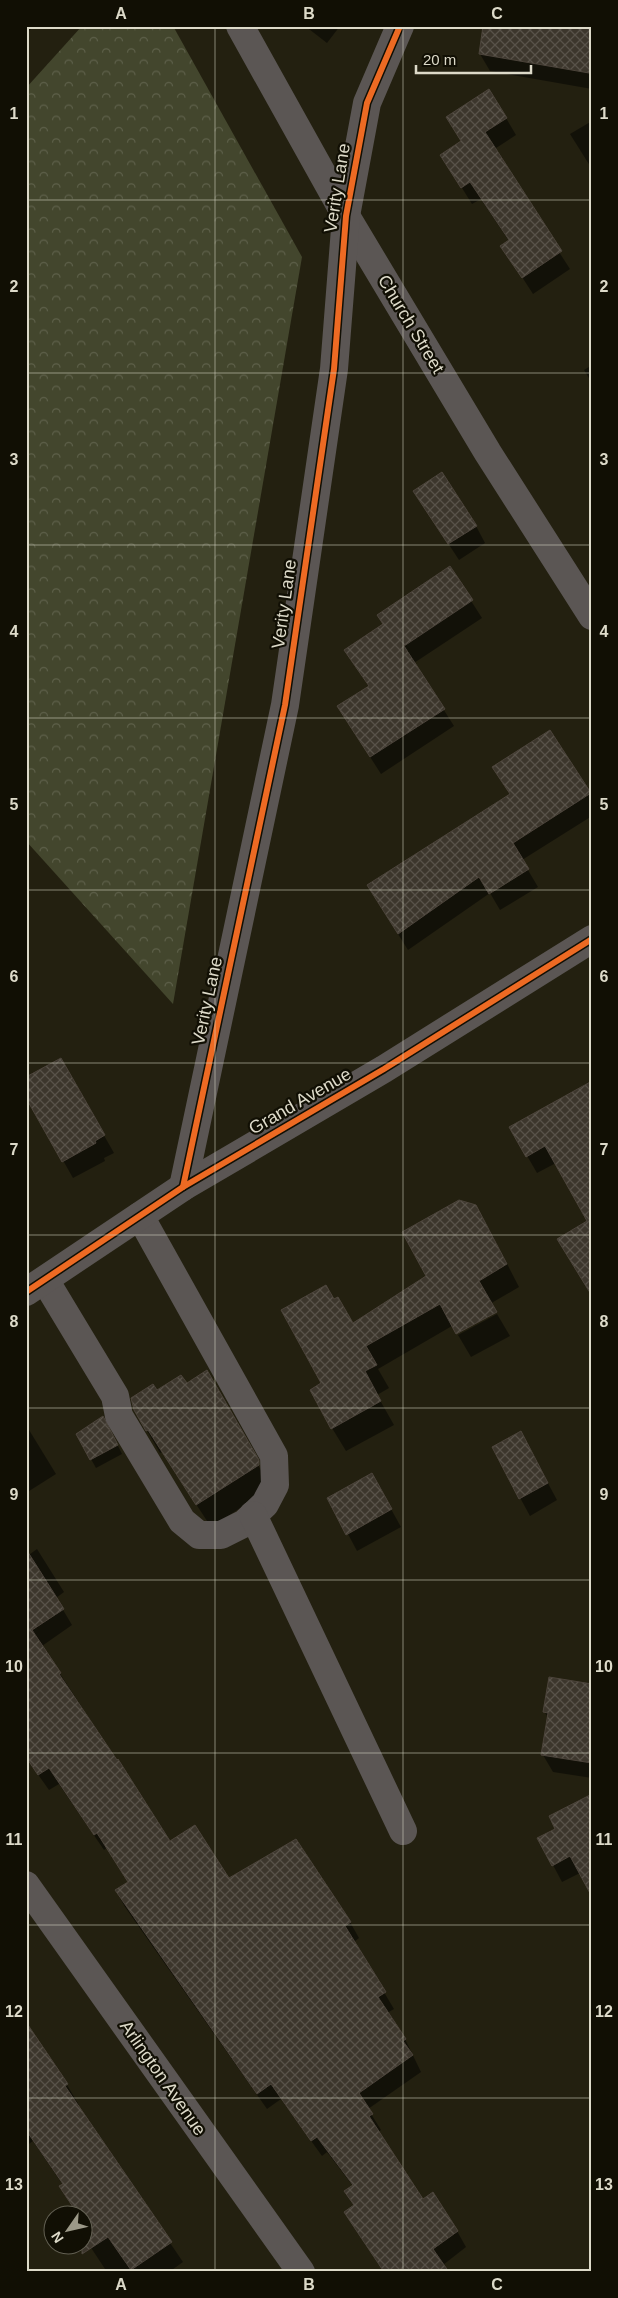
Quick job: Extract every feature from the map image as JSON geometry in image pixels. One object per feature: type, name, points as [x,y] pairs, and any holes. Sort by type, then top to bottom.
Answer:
[{"type":"street","name":"Church Street","points":[[240,26],[346,216],[488,453],[592,616]]},
{"type":"street","name":"Verity Lane","points":[[183,1186],[285,706],[334,369],[346,216],[368,102],[400,26]]},
{"type":"street","name":"Grand Avenue","points":[[36,1286],[183,1186],[384,1069],[592,939]]},
{"type":"street","points":[[36,1286],[114,1396],[119,1416],[182,1521],[199,1535],[221,1535],[245,1523],[265,1504],[275,1485],[274,1456],[140,1216]]},
{"type":"street","points":[[253,1515],[403,1831]]},
{"type":"street","name":"Arlington Avenue","points":[[26,1885],[301,2272]]},
{"type":"green space","points":[[82,26],[173,26],[302,257],[173,1004],[26,841],[26,88]]},
{"type":"building","points":[[483,26],[592,26],[592,55],[589,73],[479,54]]},
{"type":"building","points":[[489,89],[507,118],[485,132],[562,251],[522,278],[500,246],[509,240],[470,182],[461,188],[440,155],[461,141],[446,117]]},
{"type":"building","points":[[442,472],[477,526],[448,544],[413,491]]},
{"type":"building","points":[[450,566],[473,600],[404,646],[445,709],[370,757],[337,706],[369,686],[344,650],[383,624],[377,615]]},
{"type":"building","points":[[550,730],[591,793],[513,843],[529,869],[489,894],[479,877],[398,934],[367,885],[510,794],[492,767]]},
{"type":"building","points":[[61,1058],[105,1135],[95,1141],[96,1143],[62,1162],[26,1098],[26,1077]]},
{"type":"building","points":[[592,1081],[592,1296],[557,1239],[587,1221],[545,1146],[526,1157],[509,1127]]},
{"type":"building","points":[[459,1200],[476,1205],[507,1264],[479,1281],[497,1312],[456,1334],[440,1304],[366,1346],[377,1365],[365,1371],[381,1401],[331,1429],[310,1390],[321,1383],[281,1310],[326,1285],[334,1299],[338,1297],[353,1323],[426,1276],[402,1232]]},
{"type":"building","points":[[207,1370],[259,1460],[259,1465],[196,1505],[148,1430],[146,1431],[134,1410],[131,1398],[153,1384],[157,1390],[181,1375],[187,1383]]},
{"type":"building","points":[[103,1416],[118,1445],[90,1460],[76,1434]]},
{"type":"building","points":[[521,1431],[548,1483],[519,1499],[492,1447]]},
{"type":"building","points":[[372,1473],[392,1509],[346,1535],[327,1498]]},
{"type":"building","points":[[26,1549],[64,1609],[32,1630],[170,1841],[195,1825],[229,1878],[296,1839],[351,1922],[345,1926],[386,1992],[378,1997],[406,2039],[403,2041],[413,2055],[359,2093],[373,2114],[369,2116],[423,2199],[433,2192],[458,2231],[433,2249],[449,2272],[384,2272],[344,2212],[354,2205],[344,2191],[353,2185],[317,2137],[311,2141],[271,2084],[257,2094],[115,1890],[128,1882],[97,1833],[94,1835],[49,1768],[38,1775],[26,1757]]},
{"type":"building","points":[[549,1677],[592,1684],[592,1763],[541,1755],[548,1713],[543,1712]]},
{"type":"building","points":[[592,1794],[592,1897],[570,1856],[552,1866],[537,1838],[555,1829],[549,1816]]},
{"type":"building","points":[[26,2022],[68,2084],[65,2086],[172,2242],[131,2270],[108,2237],[92,2247],[92,2206],[72,2206],[59,2186],[63,2184],[26,2130]]},
{"type":"cycle path","points":[[183,1187],[285,705],[334,369],[346,216],[367,103],[400,26]]},
{"type":"cycle path","points":[[26,1292],[183,1187],[384,1069],[592,939]]}]
